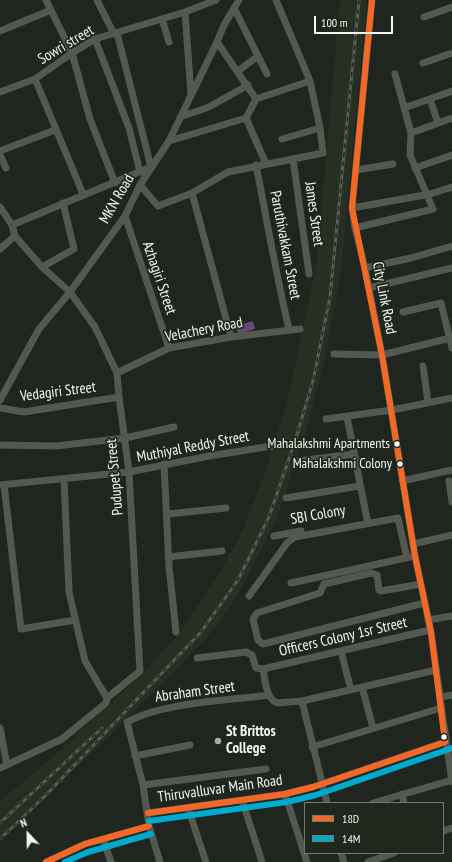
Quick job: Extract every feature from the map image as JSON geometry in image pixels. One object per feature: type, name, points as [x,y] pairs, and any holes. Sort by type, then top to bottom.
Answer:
[{"type":"street","points":[[46,0],[72,53],[90,119],[115,183]]},
{"type":"street","points":[[12,225],[45,212],[82,194],[115,183],[151,167],[116,34],[98,0]]},
{"type":"street","name":"Sowri street","points":[[0,92],[35,79],[95,39],[116,34],[185,12],[216,0]]},
{"type":"street","name":"MKN Road","points":[[0,400],[39,329],[70,292],[124,216],[140,185],[169,141],[224,25],[239,0]]},
{"type":"street","points":[[140,185],[158,206],[192,193],[228,172],[256,165],[323,153],[320,128],[310,81],[276,0]]},
{"type":"street","name":"City Link Road","points":[[372,0],[352,208],[392,410],[402,481],[430,630],[445,742],[452,781]]},
{"type":"street","points":[[424,17],[452,7]]},
{"type":"street","points":[[234,8],[267,74]]},
{"type":"street","points":[[0,31],[51,10]]},
{"type":"street","points":[[185,12],[191,94]]},
{"type":"street","points":[[162,19],[169,42]]},
{"type":"street","points":[[95,39],[129,128],[140,172]]},
{"type":"street","points":[[217,42],[248,85],[256,99]]},
{"type":"street","points":[[423,63],[452,53]]},
{"type":"street","points":[[238,71],[258,56]]},
{"type":"street","points":[[355,228],[433,209],[410,155],[411,133],[395,74]]},
{"type":"street","points":[[35,79],[82,194]]},
{"type":"street","points":[[169,141],[246,118],[256,99],[310,81]]},
{"type":"street","points":[[180,116],[209,107],[248,85]]},
{"type":"street","points":[[404,108],[452,91]]},
{"type":"street","points":[[430,99],[438,123]]},
{"type":"street","points":[[246,118],[266,164]]},
{"type":"street","points":[[411,133],[452,118]]},
{"type":"street","points":[[282,139],[320,128]]},
{"type":"street","points":[[0,151],[56,130]]},
{"type":"street","points":[[0,154],[6,168]]},
{"type":"street","points":[[415,168],[452,155]]},
{"type":"street","name":"James Street","points":[[293,158],[309,274]]},
{"type":"street","points":[[356,170],[393,164]]},
{"type":"street","name":"Paruthivakkam Street","points":[[256,165],[272,241],[277,279],[289,329]]},
{"type":"street","points":[[352,208],[452,188]]},
{"type":"street","points":[[192,193],[231,337]]},
{"type":"street","points":[[42,267],[74,249],[63,202]]},
{"type":"street","points":[[0,207],[12,225],[15,236],[0,249]]},
{"type":"street","name":"Azhagiri Street","points":[[124,216],[169,348]]},
{"type":"street","name":"Pudupet Street","points":[[15,236],[42,267],[70,292],[95,327],[117,373],[129,472],[140,672],[107,698]]},
{"type":"street","points":[[365,268],[411,258],[452,246]]},
{"type":"street","points":[[369,288],[452,268]]},
{"type":"street","points":[[403,312],[441,303],[452,348]]},
{"type":"street","name":"Velachery Road","points":[[117,373],[169,348],[231,337],[289,329],[300,329]]},
{"type":"street","points":[[334,354],[382,355],[450,338]]},
{"type":"street","points":[[423,366],[428,403]]},
{"type":"street","name":"Vedagiri Street","points":[[0,408],[24,412],[119,397]]},
{"type":"street","points":[[326,419],[392,410],[452,398]]},
{"type":"street","name":"SBI Colony","points":[[347,417],[367,519]]},
{"type":"street","points":[[0,445],[56,446],[125,438],[174,427]]},
{"type":"street","name":"Muthiyal Reddy Street","points":[[2,485],[129,472],[164,464],[272,446]]},
{"type":"street","points":[[298,461],[354,454]]},
{"type":"street","points":[[164,464],[168,514],[168,557],[176,632]]},
{"type":"street","points":[[402,481],[452,470]]},
{"type":"street","points":[[0,728],[3,766],[62,738],[106,703],[107,698],[85,661],[69,592],[64,479]]},
{"type":"street","points":[[448,481],[452,502]]},
{"type":"street","points":[[2,485],[21,629],[75,620]]},
{"type":"street","name":"SBI Colony","points":[[286,498],[360,486]]},
{"type":"street","points":[[168,514],[226,508]]},
{"type":"street","name":"SBI Colony","points":[[274,536],[408,512]]},
{"type":"street","points":[[249,596],[287,543],[295,537],[398,518],[408,558]]},
{"type":"street","points":[[413,544],[452,535]]},
{"type":"street","points":[[168,557],[222,551]]},
{"type":"street","points":[[292,583],[415,556]]},
{"type":"street","points":[[421,584],[382,591],[379,590],[377,575],[372,573],[324,584],[320,592],[257,613],[253,619],[258,640],[263,644],[424,603]]},
{"type":"street","points":[[428,620],[452,616]]},
{"type":"street","name":"Officers Colony 1sr Street","points":[[263,669],[430,630]]},
{"type":"street","points":[[341,651],[352,690]]},
{"type":"street","points":[[197,658],[246,652],[252,655],[256,668],[263,669],[269,695],[273,702],[277,703],[302,701],[436,670]]},
{"type":"street","points":[[362,687],[373,728]]},
{"type":"street","name":"Abraham Street","points":[[135,756],[127,722],[140,714],[164,708],[269,695]]},
{"type":"street","points":[[440,697],[452,695]]},
{"type":"street","points":[[302,701],[321,784],[327,802]]},
{"type":"street","points":[[312,747],[441,708]]},
{"type":"street","name":"Thiruvalluvar Main Road","points":[[46,862],[84,844],[149,826],[148,813],[285,794],[321,784],[445,742]]},
{"type":"street","points":[[148,813],[135,756],[190,745]]},
{"type":"street","points":[[142,785],[266,769]]},
{"type":"street","points":[[376,802],[452,781]]},
{"type":"street","points":[[285,794],[304,853]]},
{"type":"street","points":[[402,794],[404,802]]},
{"type":"street","points":[[242,800],[262,862]]},
{"type":"street","points":[[188,808],[205,862]]},
{"type":"street","points":[[149,826],[160,862]]},
{"type":"street","points":[[103,839],[111,862]]},
{"type":"street","points":[[368,862],[391,854],[394,862]]},
{"type":"shaded area","points":[[340,0],[367,0],[342,263],[326,355],[306,432],[276,521],[242,588],[217,626],[177,669],[0,842],[0,801],[53,757],[145,671],[180,633],[216,579],[241,534],[263,478],[288,398],[316,267]]},
{"type":"shaded area","points":[[253,321],[255,329],[238,334],[236,326]]},
{"type":"railway","points":[[0,839],[45,796],[201,632],[238,580],[269,517],[295,441],[313,381],[330,297],[359,0]]},
{"type":"railway","points":[[0,823],[102,728]]},
{"type":"transit line","name":"18D","points":[[372,0],[352,208],[382,355],[415,556],[431,632],[445,742]]},
{"type":"transit line","name":"18D","points":[[148,813],[285,794],[313,787],[445,742]]},
{"type":"transit line","name":"14M","points":[[149,821],[287,802],[316,795],[452,748]]},
{"type":"transit line","name":"18D","points":[[46,862],[85,844],[149,826]]},
{"type":"transit line","name":"14M","points":[[65,862],[88,852],[151,834]]},
{"type":"place","name":"Mahalakshmi Apartments","points":[[397,444]]},
{"type":"place","name":"Mahalakshmi Colony","points":[[400,464]]},
{"type":"place","name":"St Brittos College","points":[[218,741]]}]
